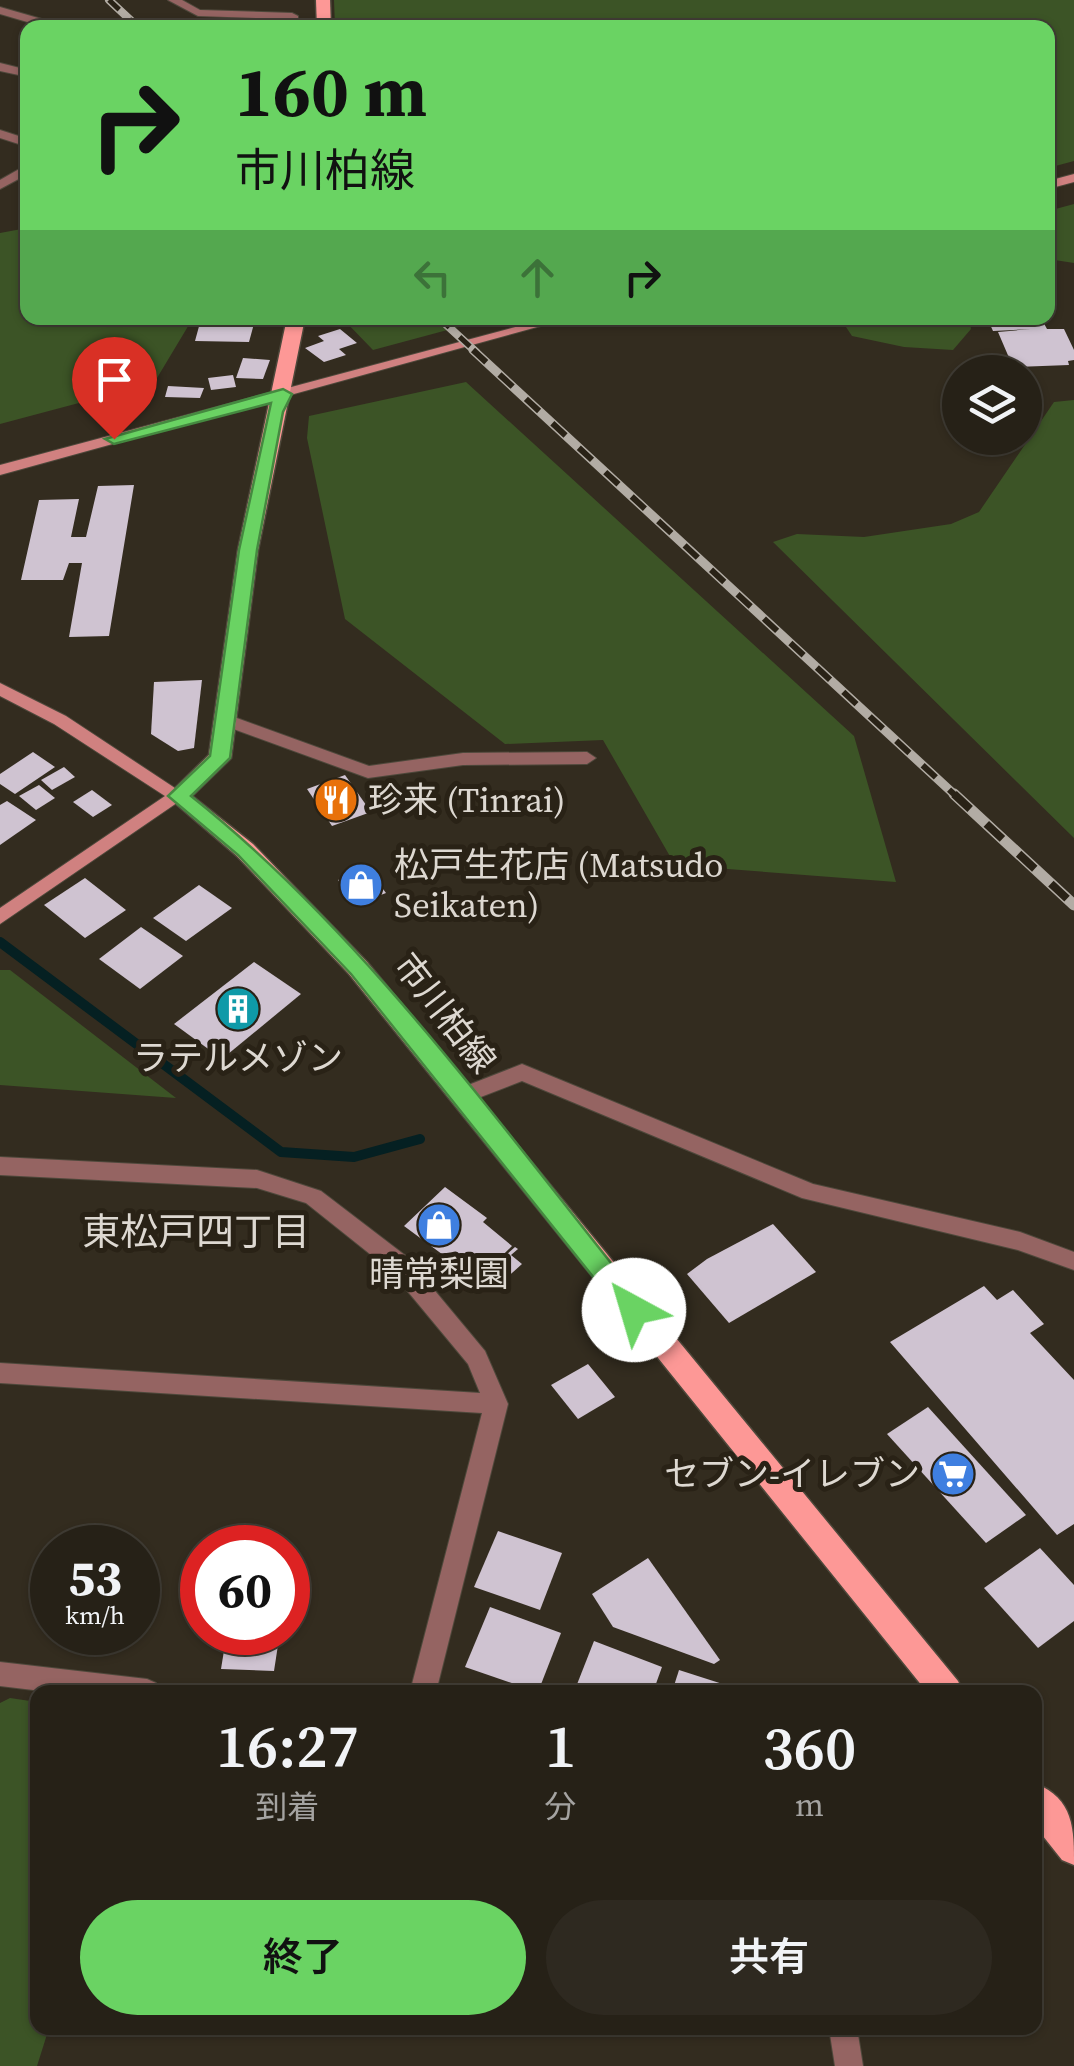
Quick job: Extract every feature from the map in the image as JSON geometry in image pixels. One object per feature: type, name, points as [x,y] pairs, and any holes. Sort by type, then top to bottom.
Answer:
[{"type":"main road","points":[[178,796],[220,758],[248,550],[295,325]]},
{"type":"main road","name":"市川柏線","points":[[178,796],[245,850],[358,968],[941,1685]]},
{"type":"main road","points":[[1042,1809],[1074,1848]]},
{"type":"street","points":[[174,0],[198,12],[273,20]]},
{"type":"street","points":[[0,10],[34,20]]},
{"type":"street","points":[[0,470],[537,325]]},
{"type":"street","points":[[0,688],[60,720],[178,796],[4,909]]},
{"type":"street","points":[[223,719],[368,772],[463,759],[587,758]]},
{"type":"street","points":[[460,1097],[522,1072],[810,1192],[1020,1241],[1074,1261]]},
{"type":"street","points":[[0,1166],[257,1180],[313,1197],[398,1263],[477,1358],[496,1404],[425,1685]]},
{"type":"street","points":[[0,1373],[496,1404]]},
{"type":"street","points":[[0,1674],[90,1685]]},
{"type":"street","points":[[844,2035],[848,2066]]},
{"type":"green space","points":[[334,0],[1074,0],[1074,161],[1055,166],[1055,20],[335,20]]},
{"type":"green space","points":[[1074,204],[1074,263],[1055,260],[1055,209]]},
{"type":"green space","points":[[20,229],[20,325],[189,325],[154,383],[0,424],[0,233]]},
{"type":"green space","points":[[349,325],[466,325],[373,350]]},
{"type":"green space","points":[[845,325],[970,325],[971,329],[953,350],[904,347],[852,336]]},
{"type":"green space","points":[[466,382],[854,736],[896,882],[675,865],[603,740],[505,744],[345,619],[307,438],[309,416]]},
{"type":"green space","points":[[1074,400],[1074,838],[773,542],[797,534],[864,537],[951,524],[979,512],[1018,455],[1042,455],[1042,420],[1054,402]]},
{"type":"green space","points":[[0,970],[10,970],[176,1098],[0,1085]]},
{"type":"green space","points":[[10,1698],[30,1701],[30,2035],[47,2035],[37,2066],[0,2066],[0,1703]]},
{"type":"building","points":[[199,325],[254,325],[249,342],[195,341]]},
{"type":"building","points":[[990,325],[1064,329],[1074,350],[1074,360],[1068,361],[1069,365],[1042,366],[1042,355],[1008,355],[998,332],[1031,329],[993,331]]},
{"type":"building","points":[[340,329],[357,343],[339,349],[346,355],[324,362],[305,348],[324,341],[318,336]]},
{"type":"building","points":[[243,358],[270,360],[263,379],[236,378]]},
{"type":"building","points":[[233,375],[236,387],[211,390],[208,378]]},
{"type":"building","points":[[168,386],[204,388],[200,398],[165,397]]},
{"type":"building","points":[[134,485],[109,636],[69,637],[82,563],[69,563],[63,580],[21,580],[39,500],[79,499],[71,537],[86,537],[98,486]]},
{"type":"building","points":[[202,680],[194,748],[178,751],[151,734],[154,682]]},
{"type":"building","points":[[33,752],[55,767],[15,794],[0,784],[0,774]]},
{"type":"building","points":[[64,767],[75,777],[52,790],[41,780]]},
{"type":"building","points":[[345,775],[371,812],[332,826],[307,789]]},
{"type":"building","points":[[39,785],[55,798],[36,810],[19,796]]},
{"type":"building","points":[[92,790],[112,805],[93,817],[73,802]]},
{"type":"building","points":[[7,801],[36,820],[0,845],[0,805]]},
{"type":"building","points":[[368,869],[386,893],[355,905],[338,880]]},
{"type":"building","points":[[85,878],[126,910],[85,938],[44,905]]},
{"type":"building","points":[[199,885],[232,908],[186,941],[153,918]]},
{"type":"building","points":[[141,927],[183,956],[140,989],[99,959]]},
{"type":"building","name":"ラテルメゾン","points":[[254,962],[301,994],[222,1059],[174,1024]]},
{"type":"building","points":[[445,1187],[487,1218],[483,1222],[512,1246],[477,1280],[404,1226]]},
{"type":"building","points":[[773,1224],[816,1272],[729,1323],[687,1274]]},
{"type":"building","points":[[515,1247],[518,1249],[511,1255],[522,1264],[492,1291],[478,1280]]},
{"type":"building","points":[[984,1286],[997,1300],[1013,1290],[1044,1324],[1030,1333],[1074,1380],[1074,1524],[1057,1535],[890,1342]]},
{"type":"building","points":[[588,1364],[615,1397],[578,1419],[551,1385]]},
{"type":"building","points":[[928,1407],[1026,1515],[986,1543],[887,1434]]},
{"type":"building","points":[[498,1531],[562,1553],[540,1610],[474,1587]]},
{"type":"building","points":[[1040,1548],[1074,1585],[1074,1621],[1038,1648],[984,1588]]},
{"type":"building","points":[[648,1558],[720,1660],[714,1664],[613,1627],[592,1594]]},
{"type":"building","points":[[490,1607],[561,1633],[541,1685],[518,1685],[465,1667]]},
{"type":"building","points":[[594,1641],[662,1667],[656,1685],[577,1685]]},
{"type":"building","points":[[223,1655],[276,1655],[274,1671],[221,1669]]},
{"type":"building","points":[[679,1670],[726,1685],[674,1685]]},
{"type":"waterway","points":[[0,942],[281,1152],[354,1157],[420,1139]]},
{"type":"railway","points":[[109,0],[130,20]]},
{"type":"railway","points":[[447,325],[476,352]]},
{"type":"railway","points":[[473,350],[956,796]]},
{"type":"railway","points":[[954,794],[1074,905]]},
{"type":"place","name":"珍来 (Tinrai)","points":[[336,800]]},
{"type":"place","name":"松戸生花店 (Matsudo Seikaten)","points":[[361,885]]},
{"type":"place","name":"ラテルメゾン","points":[[238,1009]]},
{"type":"place","name":"晴常梨園","points":[[439,1225]]},
{"type":"place","name":"セブン-イレブン","points":[[953,1474]]},
{"type":"district","name":"東松戸四丁目","points":[[196,1232]]},
{"type":"route","points":[[114,439],[283,394],[275,412],[248,550],[220,758],[178,796],[245,850],[358,968],[634,1310]]}]
